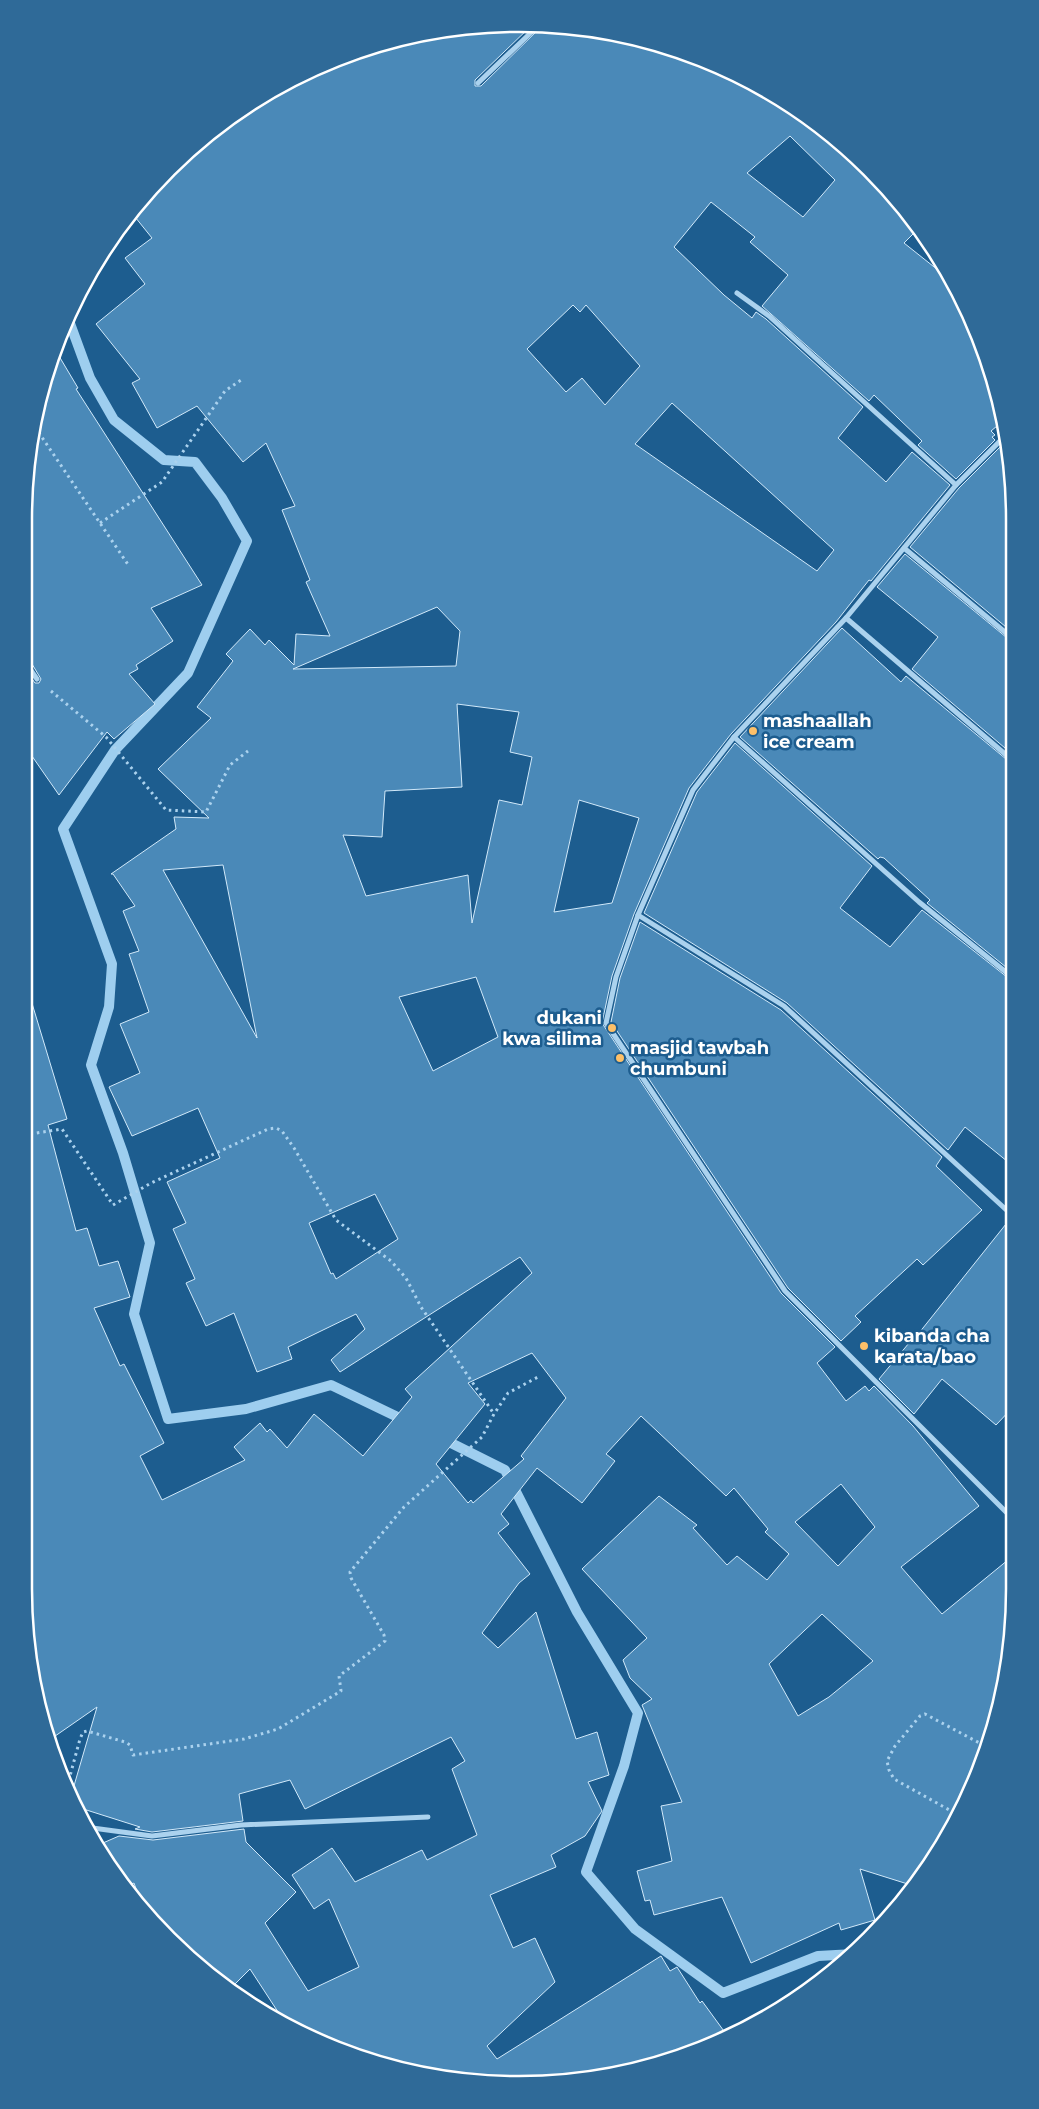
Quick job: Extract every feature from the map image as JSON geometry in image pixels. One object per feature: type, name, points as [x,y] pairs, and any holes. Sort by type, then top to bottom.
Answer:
[{"type":"street","points":[[478,83],[531,33]]},
{"type":"street","points":[[737,293],[769,316],[956,485]]},
{"type":"street","points":[[1000,441],[956,485],[846,618],[734,737],[692,790],[638,914],[616,977],[606,1023],[785,1291],[1006,1512]]},
{"type":"street","points":[[904,548],[1006,633]]},
{"type":"street","points":[[846,618],[1006,755]]},
{"type":"street","points":[[32,672],[37,679]]},
{"type":"street","points":[[734,737],[919,902],[1006,972]]},
{"type":"street","points":[[638,914],[784,1006],[1006,1210]]},
{"type":"street","points":[[96,1828],[152,1836],[241,1825],[428,1816]]},
{"type":"path","points":[[100,523],[162,482],[225,391],[241,380]]},
{"type":"path","points":[[40,435],[129,566]]},
{"type":"path","points":[[37,679],[106,737],[166,810],[206,812],[230,765],[248,751]]},
{"type":"path","points":[[32,1135],[62,1129],[113,1205],[151,1184],[268,1129],[276,1128],[282,1131],[336,1220],[390,1261],[406,1278],[421,1307],[494,1414]]},
{"type":"path","points":[[70,1776],[83,1732],[87,1731],[126,1742],[130,1746],[133,1755],[244,1739],[278,1729],[341,1690],[339,1676],[385,1641],[384,1635],[351,1578],[350,1572],[404,1507],[482,1437],[508,1393],[538,1377]]},
{"type":"path","points":[[952,1812],[894,1779],[888,1770],[887,1761],[895,1746],[907,1731],[920,1716],[926,1714],[982,1744]]},
{"type":"building","points":[[524,32],[475,80],[475,86],[481,86],[535,33],[615,42],[676,58],[735,83],[790,115],[841,153],[886,198],[906,223],[913,234],[904,243],[936,269],[941,276],[969,333],[990,393],[997,426],[991,431],[995,435],[992,437],[995,440],[956,479],[918,445],[922,441],[874,395],[869,401],[762,306],[788,275],[750,242],[755,237],[711,202],[674,247],[724,295],[752,318],[756,312],[766,319],[863,407],[838,438],[886,482],[912,452],[950,485],[836,622],[731,734],[689,788],[634,914],[612,976],[602,1023],[781,1293],[835,1347],[817,1363],[846,1401],[865,1386],[869,1391],[874,1386],[913,1426],[979,1506],[901,1567],[942,1614],[1006,1562],[1006,1590],[1002,1653],[997,1685],[981,1746],[956,1805],[924,1860],[907,1884],[860,1869],[875,1920],[841,1930],[839,1923],[751,1963],[722,1897],[654,1915],[650,1900],[645,1901],[637,1871],[672,1861],[661,1806],[682,1802],[642,1705],[652,1699],[630,1678],[623,1660],[647,1638],[582,1569],[659,1496],[697,1525],[693,1528],[727,1565],[737,1556],[767,1580],[789,1554],[765,1532],[768,1529],[734,1488],[726,1496],[641,1416],[606,1454],[615,1461],[582,1503],[537,1468],[501,1514],[509,1524],[498,1533],[530,1574],[519,1583],[482,1633],[498,1648],[536,1612],[576,1739],[597,1732],[609,1775],[588,1782],[602,1811],[585,1836],[551,1855],[556,1867],[490,1895],[513,1948],[535,1938],[555,1982],[487,2046],[497,2059],[661,1956],[670,1971],[677,1967],[700,2003],[702,2001],[724,2031],[676,2051],[646,2060],[583,2072],[520,2076],[488,2075],[424,2067],[393,2060],[333,2039],[278,2012],[250,1969],[235,1984],[198,1956],[153,1911],[137,1891],[134,1883],[132,1884],[104,1843],[119,1836],[153,1840],[244,1829],[246,1842],[296,1892],[265,1923],[308,1991],[359,1967],[329,1899],[314,1909],[292,1875],[332,1848],[355,1882],[422,1850],[427,1860],[477,1835],[452,1769],[465,1761],[451,1737],[305,1809],[290,1780],[239,1794],[243,1821],[152,1832],[135,1829],[140,1827],[86,1810],[74,1785],[97,1707],[55,1736],[49,1716],[37,1653],[32,1590],[32,1003],[67,1119],[48,1125],[76,1231],[87,1228],[99,1266],[118,1261],[130,1297],[94,1308],[120,1366],[124,1364],[164,1443],[140,1456],[162,1500],[245,1460],[234,1447],[260,1423],[267,1432],[270,1429],[287,1448],[314,1414],[363,1456],[412,1397],[405,1389],[532,1273],[520,1257],[340,1372],[331,1360],[365,1329],[356,1314],[288,1347],[292,1359],[257,1372],[234,1313],[206,1326],[186,1283],[195,1279],[173,1229],[186,1223],[167,1182],[220,1158],[198,1108],[132,1136],[109,1087],[140,1073],[120,1024],[149,1012],[129,954],[139,951],[123,911],[135,906],[113,874],[111,874],[176,829],[174,817],[209,818],[158,769],[211,718],[197,707],[233,661],[226,654],[250,629],[265,645],[269,640],[294,665],[296,634],[330,636],[306,582],[310,580],[282,510],[295,506],[266,443],[243,462],[197,406],[157,428],[132,383],[140,379],[96,324],[145,284],[125,258],[152,238],[136,219],[153,198],[198,153],[223,133],[276,98],[333,70],[363,58],[424,42],[456,37]],"holes":[[[790,136],[835,180],[803,217],[747,173]],[[573,305],[580,312],[586,305],[640,366],[605,405],[582,378],[566,392],[527,349]],[[672,403],[834,550],[817,571],[635,444]],[[437,607],[460,631],[456,666],[293,669]],[[457,704],[519,712],[510,752],[532,757],[522,805],[499,800],[472,923],[468,875],[366,896],[343,835],[382,837],[385,791],[462,787]],[[579,800],[639,818],[612,903],[554,912]],[[223,865],[257,1038],[163,870]],[[476,977],[498,1037],[433,1071],[399,997]],[[375,1194],[398,1239],[336,1279],[333,1273],[331,1274],[309,1223]],[[532,1353],[566,1398],[521,1456],[524,1459],[473,1503],[471,1500],[468,1503],[436,1464],[485,1404],[468,1383]],[[841,1484],[875,1527],[838,1566],[795,1522]],[[822,1614],[873,1661],[829,1697],[798,1716],[769,1664]]]},
{"type":"building","points":[[60,358],[78,388],[76,389],[202,585],[151,608],[173,641],[136,665],[138,669],[129,674],[155,704],[114,739],[107,732],[59,795],[32,756],[32,679],[35,683],[39,683],[41,679],[32,664],[32,520],[37,456],[42,424]]},
{"type":"building","points":[[1001,446],[1006,520],[1006,627],[910,547],[959,488]]},
{"type":"building","points":[[905,554],[1006,637],[1006,749],[912,669],[938,637],[877,587]]},
{"type":"building","points":[[842,628],[901,682],[906,676],[1006,759],[1006,967],[927,903],[930,900],[884,858],[880,857],[878,859],[740,737]]},
{"type":"building","points":[[735,743],[872,866],[840,908],[890,947],[922,910],[1006,976],[1006,1160],[965,1127],[948,1150],[787,1003],[644,913],[697,792]]},
{"type":"building","points":[[640,922],[781,1010],[942,1157],[936,1166],[982,1210],[923,1265],[917,1259],[855,1316],[861,1322],[841,1341],[788,1288],[611,1022],[620,978]]},
{"type":"building","points":[[1006,1224],[1006,1414],[996,1425],[942,1379],[914,1414],[879,1379],[915,1338]]},
{"type":"waterway","points":[[72,329],[90,378],[114,420],[164,460],[195,462],[222,498],[247,541],[188,673],[115,750],[63,829],[112,964],[109,1007],[91,1065],[123,1153],[150,1243],[134,1314],[168,1419],[246,1409],[331,1385],[408,1422]]},
{"type":"waterway","points":[[441,1438],[505,1470],[577,1612],[638,1713],[624,1766],[586,1872],[635,1929],[723,1993],[818,1956],[842,1955]]},
{"type":"place","name":"mashaallah ice cream","points":[[753,731]]},
{"type":"place","name":"dukani kwa silima","points":[[612,1028]]},
{"type":"place","name":"masjid tawbah chumbuni","points":[[620,1058]]},
{"type":"place","name":"kibanda cha karata/bao","points":[[864,1346]]}]
